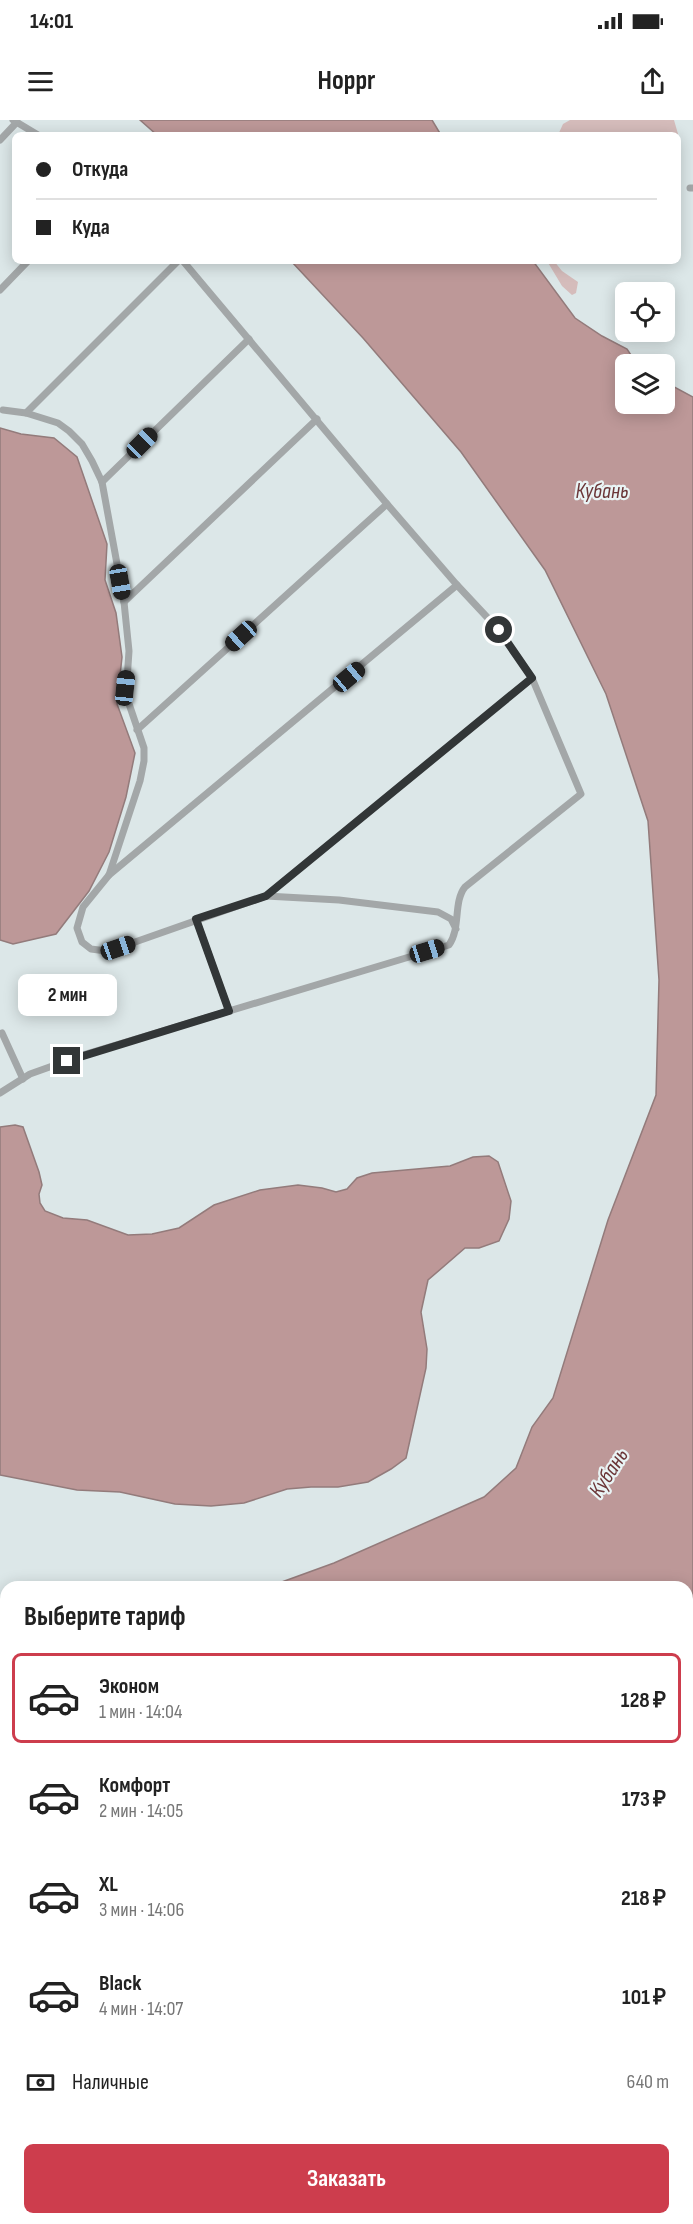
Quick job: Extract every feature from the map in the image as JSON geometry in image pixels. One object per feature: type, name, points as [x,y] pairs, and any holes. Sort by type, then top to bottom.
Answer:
[{"type":"street","points":[[0,140],[15,121],[33,132]]},
{"type":"street","points":[[0,290],[25,264]]},
{"type":"street","points":[[26,413],[175,264]]},
{"type":"street","points":[[0,1093],[23,1079],[86,1054],[448,945],[456,929],[460,897],[465,887],[582,794],[532,678],[499,630],[387,504],[186,264]]},
{"type":"street","points":[[102,482],[249,339]]},
{"type":"street","points":[[3,410],[26,413],[57,423],[69,431],[82,444],[102,482],[124,602],[129,651],[126,695],[144,748],[140,781],[109,875]]},
{"type":"street","points":[[124,602],[317,419]]},
{"type":"street","points":[[137,730],[387,504]]},
{"type":"street","points":[[457,585],[109,875],[83,908],[77,921],[82,942],[92,949],[106,951],[266,896],[532,678]]},
{"type":"street","points":[[266,896],[339,900],[438,912],[451,919],[456,929]]},
{"type":"street","points":[[196,919],[229,1011]]},
{"type":"street","points":[[2,1033],[23,1079]]},
{"type":"shaded area","points":[[570,120],[674,120],[677,132],[559,132],[563,124]]},
{"type":"shaded area","points":[[549,264],[556,264],[578,282],[576,293],[572,295],[562,286]]},
{"type":"water","points":[[140,120],[432,120],[439,132],[154,132]]},
{"type":"water","name":"Кубань","points":[[294,264],[535,264],[575,318],[627,349],[630,354],[615,354],[615,414],[675,414],[675,387],[693,397],[693,1581],[284,1581],[334,1563],[484,1497],[516,1468],[532,1427],[553,1398],[608,1220],[656,1095],[659,980],[648,821],[606,694],[545,570],[461,452],[363,338]]},
{"type":"water","points":[[0,428],[21,434],[54,438],[77,457],[107,544],[105,580],[116,613],[122,657],[117,704],[135,753],[126,797],[109,852],[89,891],[56,934],[13,944],[0,940]]},
{"type":"water","points":[[15,1125],[23,1127],[39,1172],[42,1185],[39,1194],[40,1203],[45,1211],[63,1218],[87,1220],[128,1235],[152,1234],[179,1228],[214,1205],[260,1190],[298,1185],[336,1192],[347,1189],[357,1178],[372,1173],[450,1166],[473,1157],[489,1156],[498,1162],[511,1201],[509,1219],[499,1241],[479,1248],[465,1248],[428,1280],[421,1312],[427,1349],[426,1368],[406,1458],[368,1482],[338,1487],[287,1489],[244,1503],[211,1506],[175,1504],[120,1492],[77,1490],[0,1475],[0,1127]]},
{"type":"route","points":[[67,1061],[229,1011],[196,919],[266,896],[532,678],[499,630]]}]
